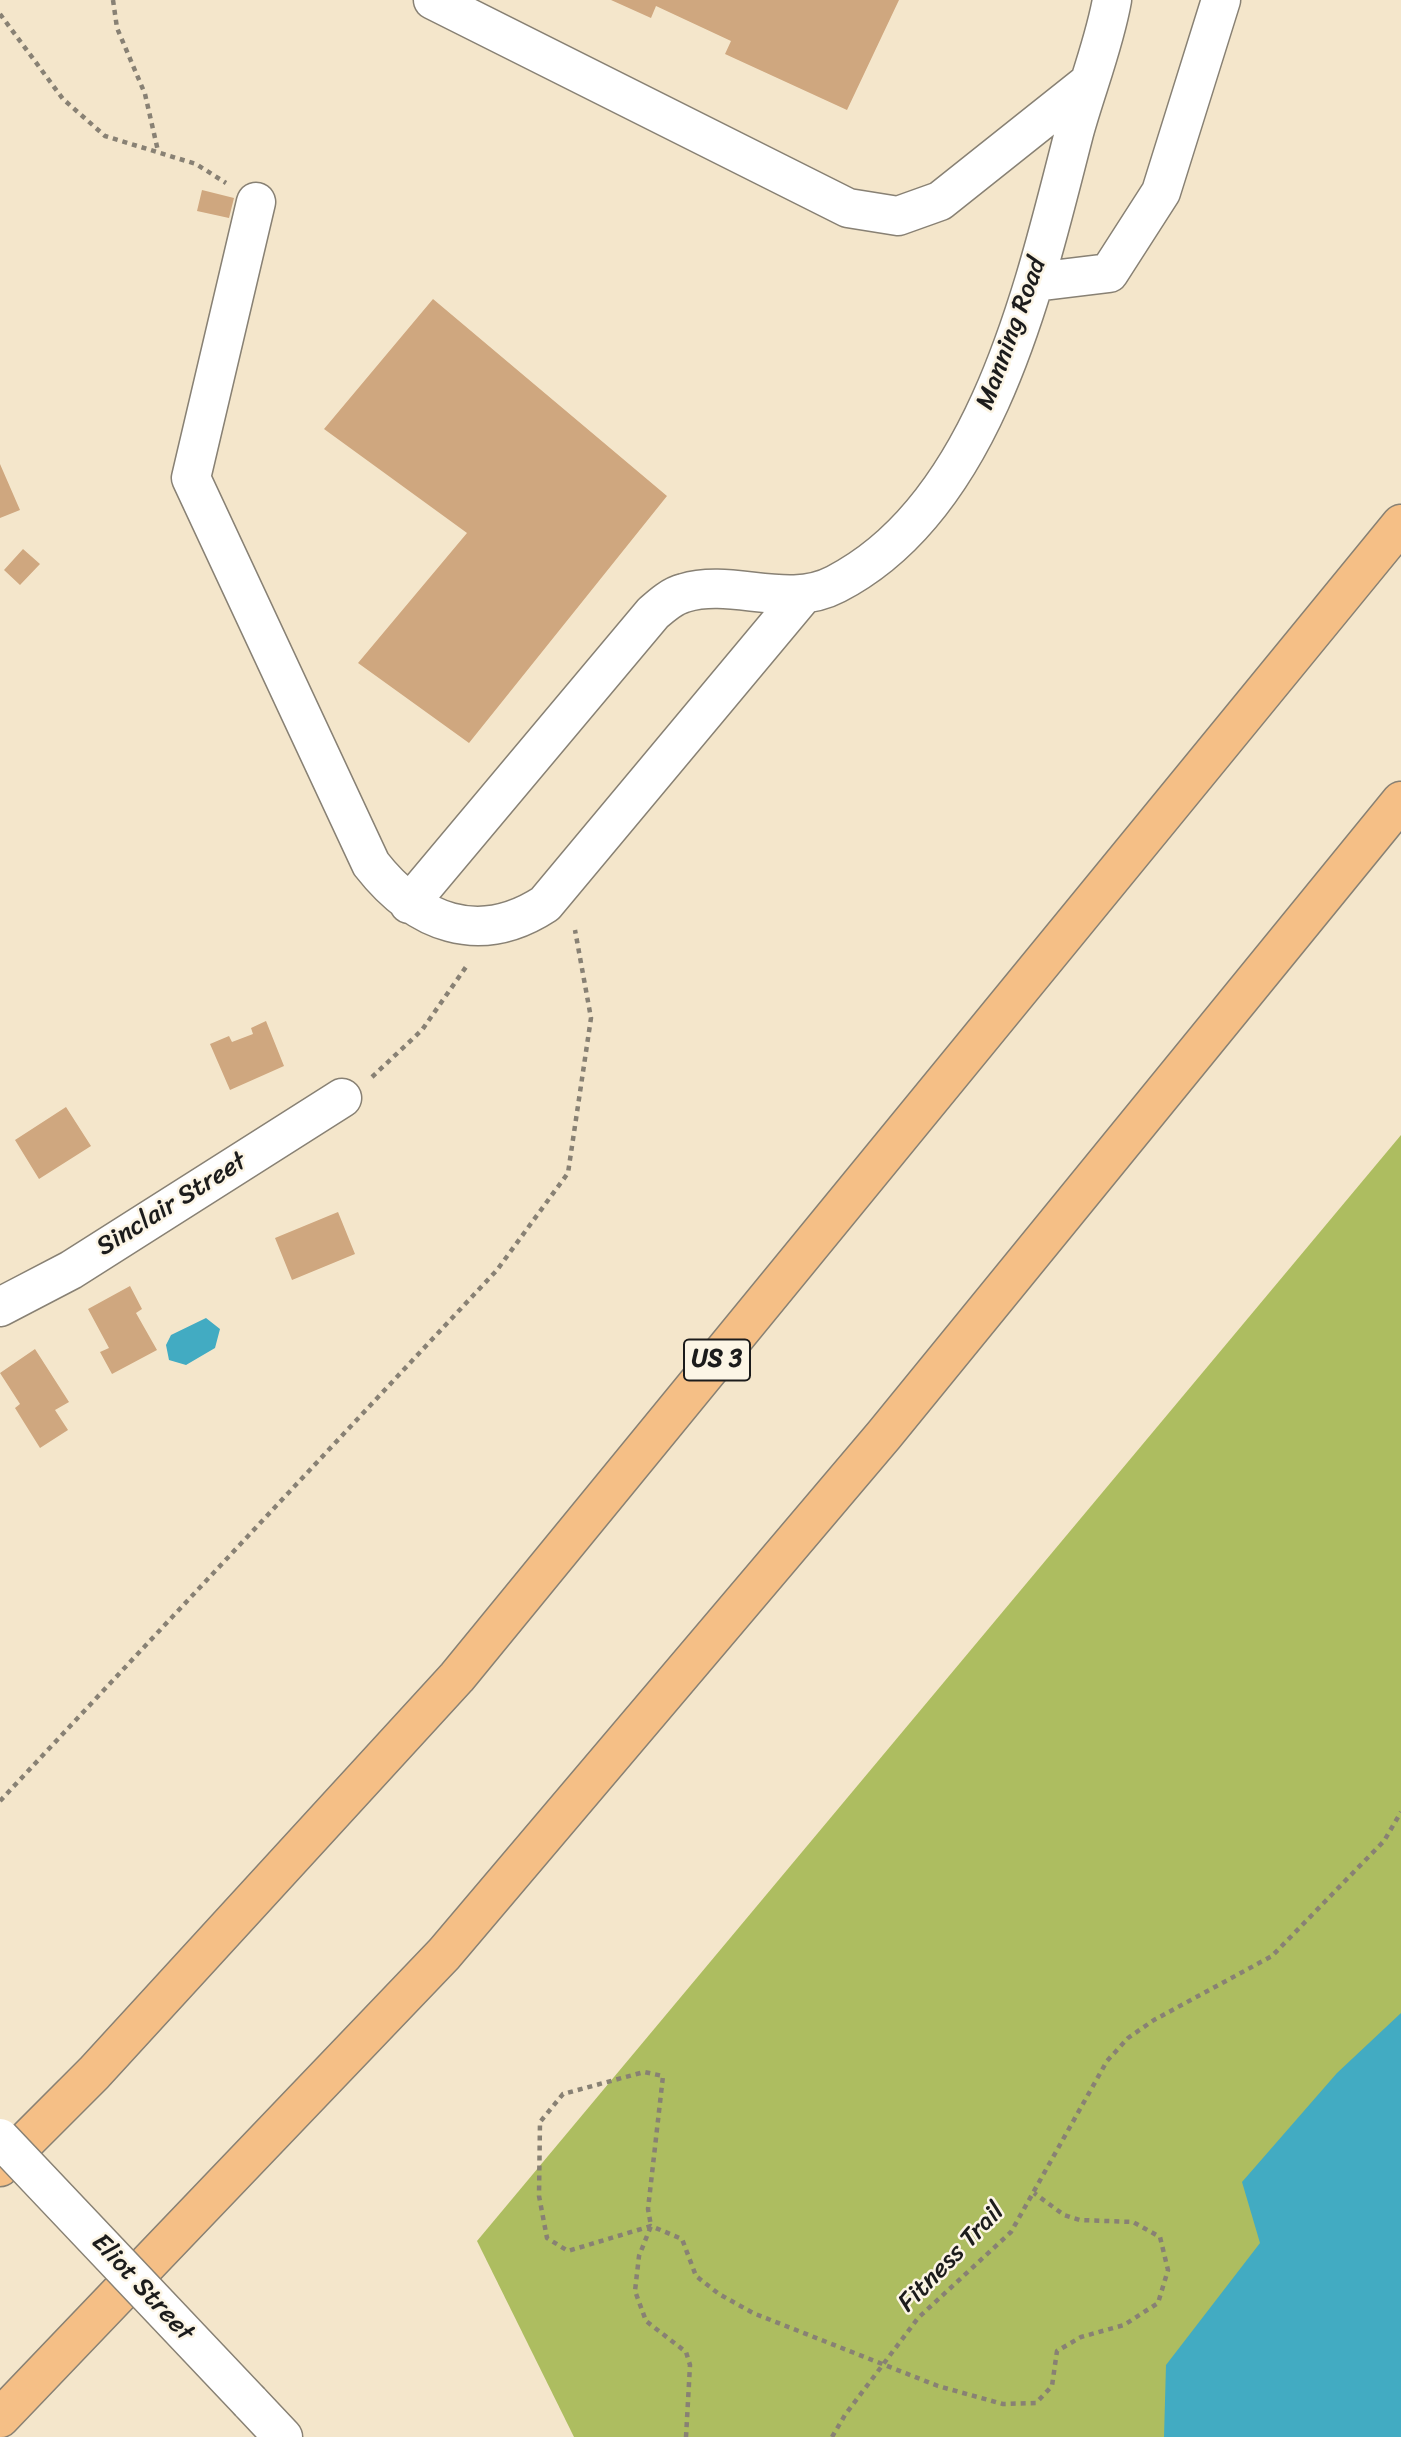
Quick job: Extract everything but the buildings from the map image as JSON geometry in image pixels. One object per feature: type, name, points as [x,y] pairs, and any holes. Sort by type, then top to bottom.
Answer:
[{"type":"highway","name":"US 3","points":[[0,2167],[94,2073],[457,1677],[1401,524]]},
{"type":"highway","points":[[0,2418],[444,1954],[884,1435],[1401,801]]},
{"type":"street","points":[[433,0],[848,208],[898,216],[940,201],[1087,84]]},
{"type":"street","name":"Manning Road","points":[[802,596],[833,586],[863,569],[892,544],[946,483],[979,423],[1035,282],[1112,0]]},
{"type":"street","points":[[1035,282],[1109,273],[1161,192],[1221,0]]},
{"type":"street","points":[[256,202],[191,478],[371,864],[388,886],[409,904],[431,917],[450,922],[494,926],[523,918],[545,904],[802,596]]},
{"type":"street","points":[[409,904],[653,613],[668,601],[684,593],[705,590],[802,596]]},
{"type":"street","name":"Sinclair Street","points":[[0,1307],[71,1270],[342,1098]]},
{"type":"street","name":"Eliot Street","points":[[0,2138],[284,2437]]},
{"type":"path","points":[[113,0],[117,28],[145,94],[158,152]]},
{"type":"path","points":[[0,14],[62,99],[105,136],[196,164],[256,202]]},
{"type":"path","points":[[0,1801],[497,1270],[568,1173],[591,1018],[566,881]]},
{"type":"path","points":[[385,1068],[422,1030],[494,926]]},
{"type":"path","name":"Fitness Trail","points":[[832,2437],[845,2415],[918,2318],[1011,2232],[1107,2061],[1128,2038],[1154,2020],[1272,1956],[1384,1841],[1401,1812]]},
{"type":"path","points":[[686,2437],[690,2365],[686,2352],[646,2321],[635,2291],[639,2256],[651,2226],[648,2209],[663,2076],[644,2072],[563,2094],[540,2122],[539,2196],[547,2238],[568,2251],[651,2226],[682,2239],[696,2276],[719,2294],[753,2313],[938,2386],[1003,2404],[1036,2403],[1052,2386],[1058,2351],[1081,2337],[1124,2325],[1158,2303],[1168,2270],[1160,2237],[1133,2222],[1080,2220],[1063,2215],[1034,2193]]},
{"type":"green space","points":[[1401,1135],[1401,2437],[574,2437],[477,2241]]},
{"type":"water","points":[[206,1318],[220,1329],[215,1348],[186,1365],[169,1360],[166,1345],[171,1335]]},
{"type":"water","points":[[1401,2013],[1401,2437],[1164,2437],[1166,2365],[1260,2243],[1242,2182],[1337,2073]]}]
